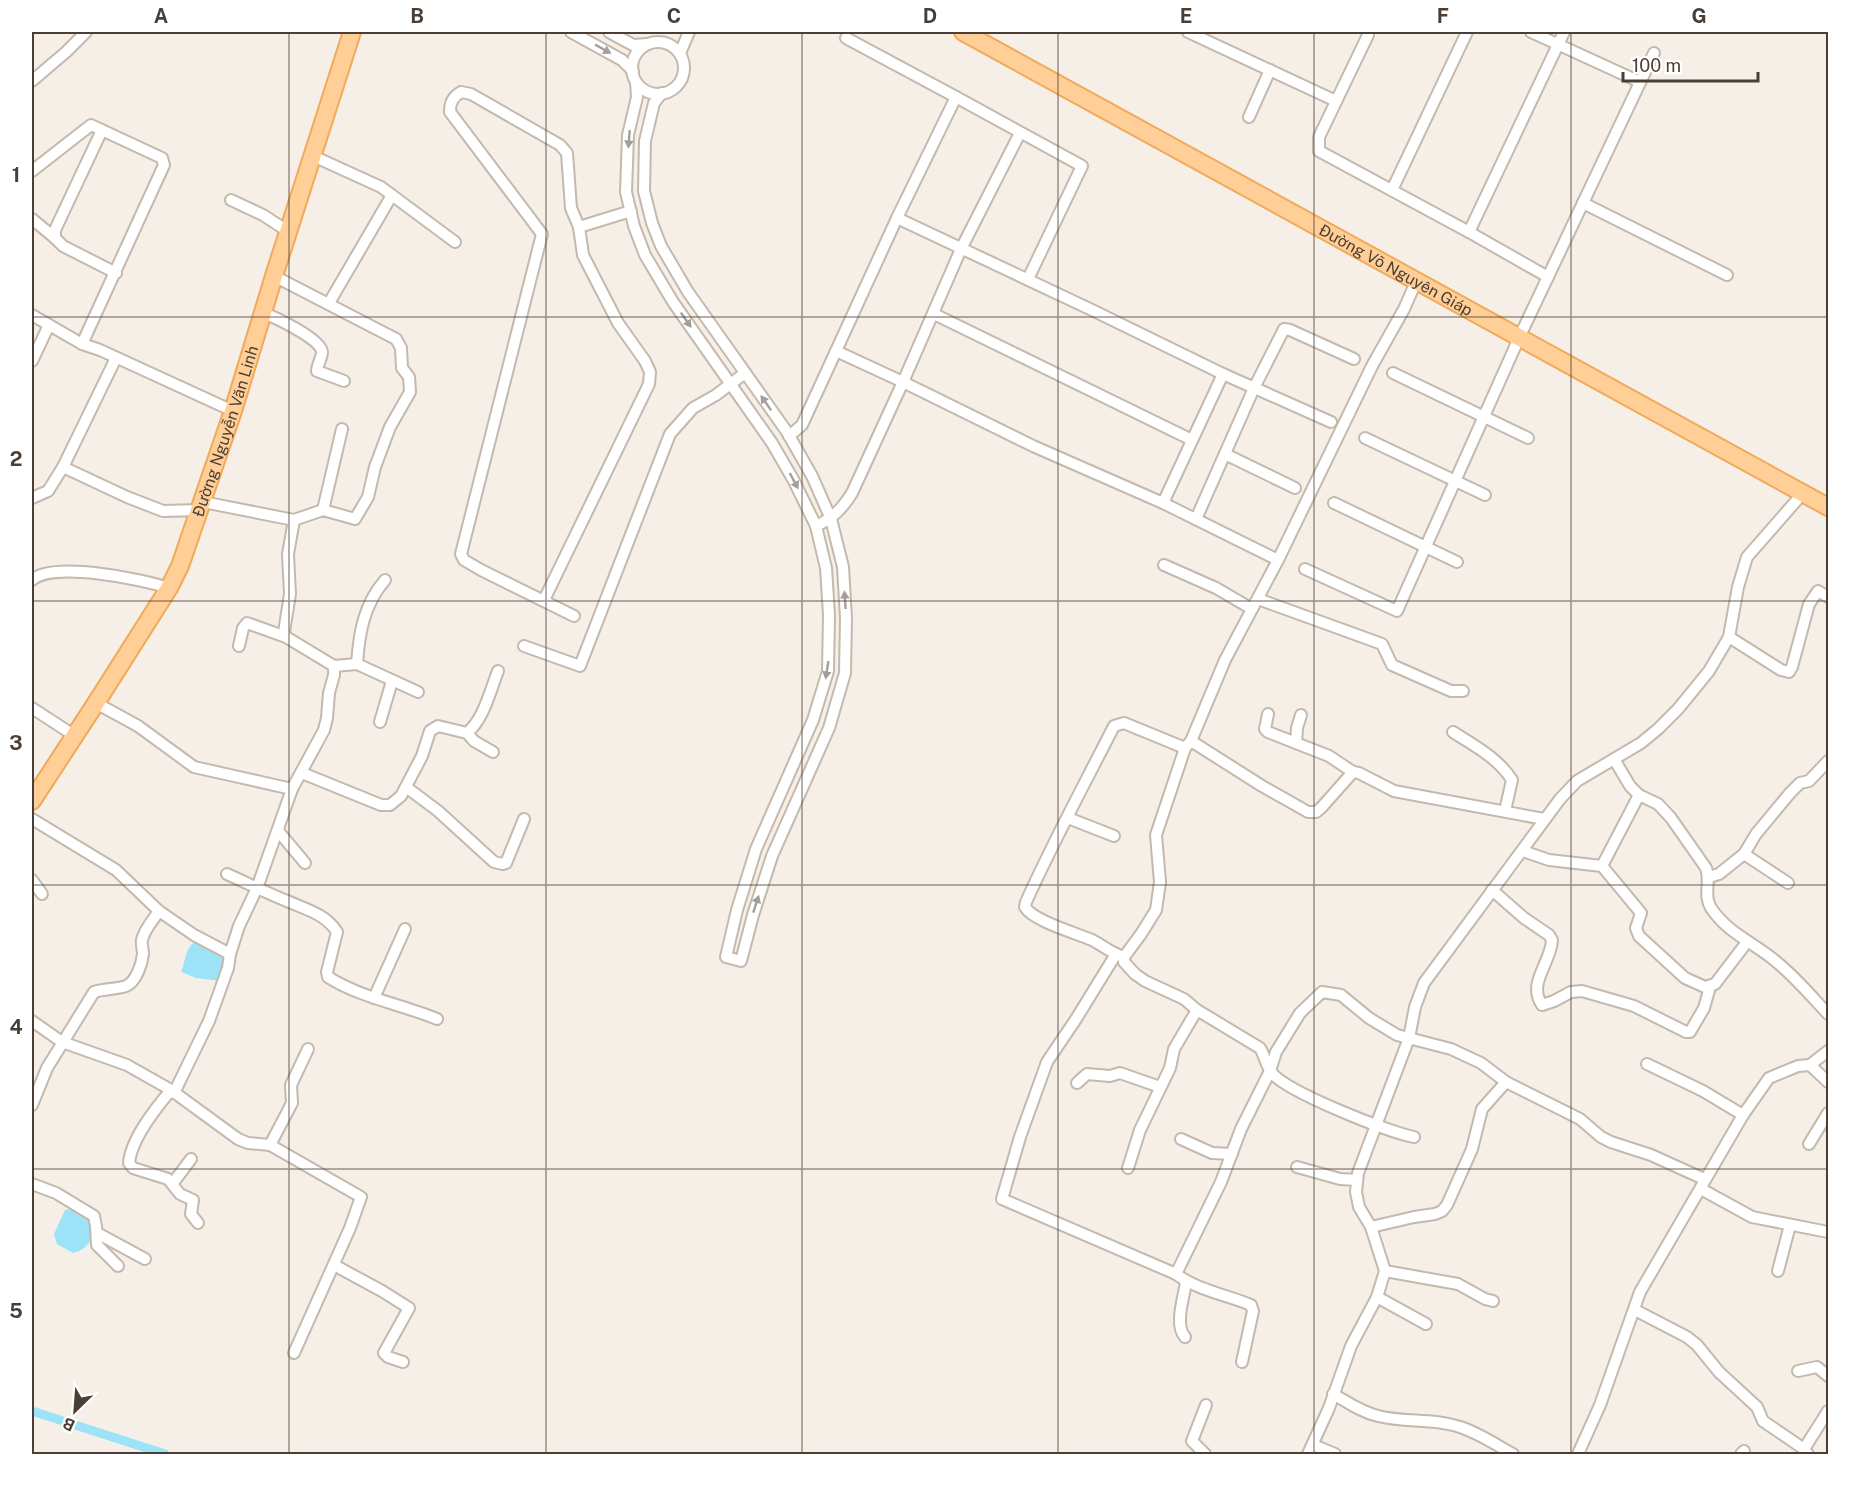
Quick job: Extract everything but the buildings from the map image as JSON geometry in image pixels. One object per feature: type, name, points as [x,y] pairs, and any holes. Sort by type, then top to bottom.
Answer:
[{"type":"main road","name":"Đường Nguyễn Văn Linh","points":[[32,801],[169,588],[180,566],[233,411],[352,32]]},
{"type":"main road","name":"Đường Võ Nguyên Giáp","points":[[963,32],[1828,507]]},
{"type":"street","points":[[32,81],[86,32]]},
{"type":"street","points":[[572,32],[622,60],[649,93],[673,90],[683,77],[684,69],[680,53],[674,47],[661,43],[633,45],[609,32]]},
{"type":"street","points":[[680,53],[689,32]]},
{"type":"street","points":[[1188,32],[1336,101]]},
{"type":"street","points":[[1392,190],[1467,32]]},
{"type":"street","points":[[1531,32],[1640,82]]},
{"type":"street","points":[[1469,232],[1564,32]]},
{"type":"street","points":[[661,43],[670,33]]},
{"type":"street","points":[[1368,35],[1319,137],[1319,151],[1548,277]]},
{"type":"street","points":[[846,38],[1082,165],[1028,279]]},
{"type":"street","points":[[648,44],[635,56],[634,76],[637,98],[628,135],[626,192],[639,241],[673,302],[772,443],[794,481],[816,526],[826,568],[829,615],[828,670],[813,720],[756,849],[737,910],[726,957],[741,961],[772,856],[829,728],[845,674],[846,618],[843,567],[831,519],[812,476],[789,436],[688,292],[657,236],[644,191],[645,141],[654,103],[662,93]]},
{"type":"street","points":[[1305,569],[1397,610],[1519,338],[1654,53]]},
{"type":"street","points":[[1249,117],[1270,70]]},
{"type":"street","points":[[544,600],[649,384],[650,372],[645,361],[618,323],[583,255],[579,227],[572,208],[567,153],[560,145],[471,94],[461,92],[454,96],[450,104],[450,112],[542,234],[461,554],[464,560],[481,570],[574,616]]},
{"type":"street","points":[[789,436],[802,425],[897,218],[956,97]]},
{"type":"street","points":[[32,171],[91,125],[162,158],[164,165],[82,344]]},
{"type":"street","points":[[55,238],[54,230],[102,130]]},
{"type":"street","points":[[816,526],[831,519],[842,509],[852,493],[934,314],[961,249],[1020,133]]},
{"type":"street","points":[[313,156],[381,187],[455,242]]},
{"type":"street","points":[[329,303],[392,195]]},
{"type":"street","points":[[231,200],[289,231]]},
{"type":"street","points":[[1583,203],[1727,275]]},
{"type":"street","points":[[579,227],[631,212]]},
{"type":"street","points":[[897,218],[1222,374],[1331,422]]},
{"type":"street","points":[[32,219],[63,246],[116,273]]},
{"type":"street","points":[[639,241],[657,236]]},
{"type":"street","points":[[63,467],[163,511],[202,506],[294,519],[323,510],[355,519],[368,497],[375,467],[390,427],[410,392],[409,377],[402,368],[398,341],[274,276]]},
{"type":"street","points":[[1242,1362],[1253,1311],[1251,1305],[1186,1282],[1176,1274],[1002,1199],[1020,1137],[1047,1062],[1120,955],[1141,934],[1155,910],[1160,882],[1156,836],[1188,744],[1225,660],[1278,560],[1372,366],[1404,309],[1416,282]]},
{"type":"street","points":[[263,313],[309,337],[322,353],[317,371],[344,381]]},
{"type":"street","points":[[934,314],[1192,440]]},
{"type":"street","points":[[32,315],[82,344],[233,411]]},
{"type":"street","points":[[32,361],[49,325]]},
{"type":"street","points":[[1196,519],[1254,388],[1284,329],[1354,359]]},
{"type":"street","points":[[836,351],[1033,446],[1163,503],[1278,560]]},
{"type":"street","points":[[32,498],[48,491],[63,467],[116,358]]},
{"type":"street","points":[[524,646],[580,666],[670,434],[693,408],[745,373]]},
{"type":"street","points":[[1163,503],[1222,374]]},
{"type":"street","points":[[1393,374],[1528,438]]},
{"type":"street","points":[[323,510],[342,429]]},
{"type":"street","points":[[1365,438],[1485,495]]},
{"type":"street","points":[[1224,454],[1294,488]]},
{"type":"street","points":[[1335,1455],[1311,1450],[1351,1346],[1377,1297],[1385,1271],[1371,1227],[1359,1207],[1356,1192],[1358,1173],[1409,1038],[1415,1007],[1424,983],[1523,851],[1544,819],[1576,781],[1658,729],[1709,672],[1729,637],[1738,587],[1747,557],[1803,493]]},
{"type":"street","points":[[1334,503],[1457,562]]},
{"type":"street","points":[[286,637],[284,632],[290,594],[288,554],[294,519]]},
{"type":"street","points":[[1164,565],[1255,604],[1382,644],[1392,665],[1451,691],[1463,691]]},
{"type":"street","points":[[32,580],[48,572],[81,573],[122,577],[169,588]]},
{"type":"street","points":[[357,664],[364,616],[374,595],[385,580]]},
{"type":"street","points":[[1729,637],[1781,670],[1789,672],[1809,604],[1818,591],[1828,597]]},
{"type":"street","points":[[239,646],[243,628],[247,623],[286,637],[334,666],[357,664],[418,692]]},
{"type":"street","points":[[198,1223],[191,1214],[193,1200],[180,1194],[166,1178],[133,1168],[129,1161],[152,1114],[172,1091],[197,1049],[209,1021],[228,968],[239,927],[279,831],[292,789],[324,730],[334,666]]},
{"type":"street","points":[[467,733],[480,717],[498,671]]},
{"type":"street","points":[[380,722],[392,681]]},
{"type":"street","points":[[96,703],[138,726],[194,767],[292,789]]},
{"type":"street","points":[[32,708],[75,736]]},
{"type":"street","points":[[1268,714],[1265,729],[1329,756],[1353,772],[1394,791],[1544,819]]},
{"type":"street","points":[[1296,743],[1301,715]]},
{"type":"street","points":[[1353,772],[1321,808],[1316,812],[1308,812],[1188,744],[1124,723],[1114,726],[1049,851],[1025,907],[1030,913],[1120,955],[1135,974],[1184,999],[1197,1010],[1260,1048],[1270,1071],[1285,1083],[1321,1102],[1377,1125],[1414,1137]]},
{"type":"street","points":[[302,773],[381,805],[390,805],[406,787],[422,756],[430,731],[438,726],[467,733],[474,741],[494,752]]},
{"type":"street","points":[[1453,732],[1498,762],[1512,780],[1505,811]]},
{"type":"street","points":[[1614,759],[1630,786],[1639,795],[1658,804],[1671,818],[1706,868],[1709,877],[1706,894],[1710,907],[1728,927],[1779,964],[1828,1014]]},
{"type":"street","points":[[1709,877],[1719,874],[1744,854],[1756,834],[1771,819],[1790,793],[1800,783],[1809,781],[1828,761]]},
{"type":"street","points":[[406,787],[438,811],[481,851],[498,863],[506,863],[524,819]]},
{"type":"street","points":[[1602,866],[1639,795]]},
{"type":"street","points":[[1068,818],[1114,836]]},
{"type":"street","points":[[32,819],[116,870],[159,911],[194,935],[230,954]]},
{"type":"street","points":[[279,831],[305,863]]},
{"type":"street","points":[[1523,851],[1549,860],[1602,866],[1641,913],[1636,932],[1642,940],[1685,978],[1696,984],[1710,987]]},
{"type":"street","points":[[1744,854],[1788,883]]},
{"type":"street","points":[[227,873],[312,911],[334,927],[337,932],[327,972],[328,977],[374,998],[416,1010],[437,1019]]},
{"type":"street","points":[[32,880],[42,894]]},
{"type":"street","points":[[1492,890],[1524,918],[1549,935],[1552,940],[1536,984],[1536,991],[1542,1005],[1576,990],[1582,991],[1634,1006],[1690,1032],[1704,1008],[1710,987],[1715,984],[1747,942]]},
{"type":"street","points":[[32,1105],[42,1076],[94,992],[107,988],[124,987],[131,983],[137,974],[143,956],[142,941],[145,932],[159,911]]},
{"type":"street","points":[[374,998],[405,929]]},
{"type":"street","points":[[1176,1274],[1221,1182],[1241,1130],[1270,1071],[1275,1052],[1300,1013],[1322,992],[1341,995],[1369,1018],[1397,1035],[1451,1049],[1481,1063],[1506,1082],[1580,1119],[1601,1137],[1651,1155],[1702,1184],[1752,1218],[1828,1232]]},
{"type":"street","points":[[1128,1168],[1140,1130],[1170,1068],[1174,1049],[1197,1010]]},
{"type":"street","points":[[32,1021],[62,1042],[127,1065],[172,1091],[238,1139],[248,1143],[270,1145],[362,1197],[294,1353]]},
{"type":"street","points":[[270,1145],[292,1102],[292,1082],[308,1049]]},
{"type":"street","points":[[1578,1455],[1600,1405],[1619,1347],[1645,1282],[1743,1114],[1770,1078],[1798,1066],[1810,1065],[1828,1051]]},
{"type":"street","points":[[1647,1064],[1743,1114]]},
{"type":"street","points":[[1810,1065],[1828,1082]]},
{"type":"street","points":[[1077,1083],[1087,1074],[1110,1076],[1120,1073],[1160,1087]]},
{"type":"street","points":[[1371,1227],[1442,1211],[1472,1149],[1482,1109],[1506,1082]]},
{"type":"street","points":[[1809,1144],[1828,1113]]},
{"type":"street","points":[[1181,1139],[1212,1153],[1232,1154]]},
{"type":"street","points":[[172,1183],[190,1159]]},
{"type":"street","points":[[1297,1167],[1340,1179],[1357,1180]]},
{"type":"street","points":[[32,1184],[56,1193],[94,1216],[97,1245],[118,1266]]},
{"type":"street","points":[[1778,1271],[1790,1225]]},
{"type":"street","points":[[97,1233],[145,1258]]},
{"type":"street","points":[[334,1265],[409,1308],[384,1353],[388,1357],[403,1362]]},
{"type":"street","points":[[1385,1271],[1458,1284],[1493,1301]]},
{"type":"street","points":[[1185,1337],[1180,1322],[1186,1282]]},
{"type":"street","points":[[1377,1297],[1426,1324]]},
{"type":"street","points":[[1635,1310],[1687,1337],[1697,1345],[1719,1372],[1757,1407],[1763,1421],[1806,1452],[1828,1412]]},
{"type":"street","points":[[1798,1371],[1817,1367],[1828,1376]]},
{"type":"street","points":[[1333,1394],[1358,1409],[1377,1416],[1460,1427],[1479,1435],[1513,1455]]},
{"type":"street","points":[[1205,1455],[1192,1441],[1206,1406]]},
{"type":"water","points":[[197,940],[225,953],[222,981],[196,978],[181,972],[188,950]]},
{"type":"water","points":[[65,1210],[84,1214],[90,1220],[92,1228],[89,1243],[83,1249],[73,1253],[57,1244],[54,1234]]},
{"type":"waterway","points":[[32,1411],[165,1454]]}]
